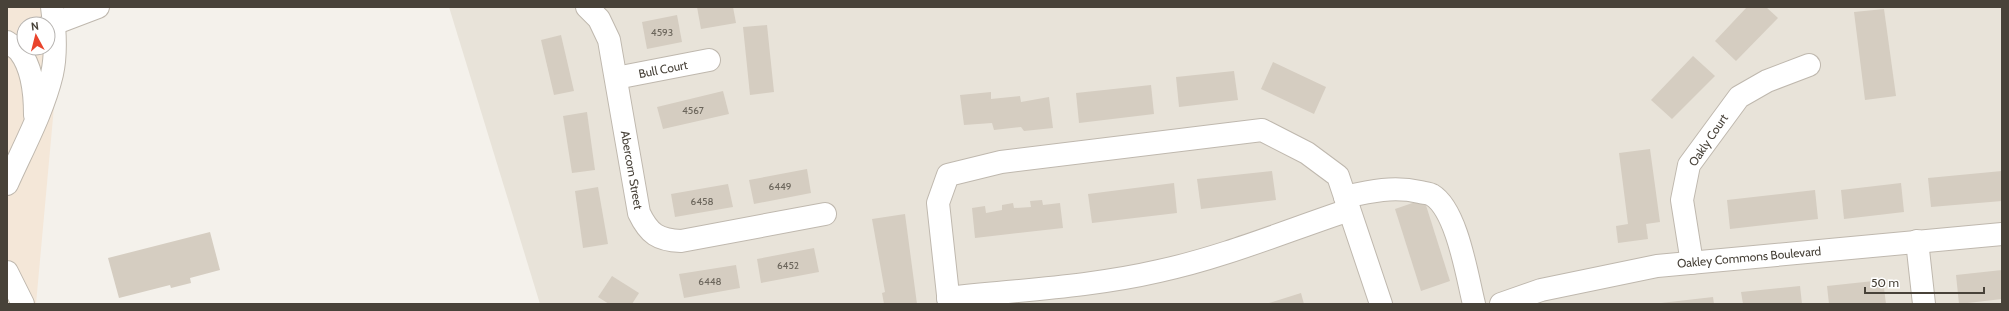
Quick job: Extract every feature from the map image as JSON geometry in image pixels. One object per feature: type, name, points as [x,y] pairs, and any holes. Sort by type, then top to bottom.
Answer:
[{"type":"street","points":[[56,18],[98,7]]},
{"type":"street","name":"Abercorn Street","points":[[587,7],[599,19],[608,40],[639,213],[646,226],[656,236],[668,241],[681,241],[825,214]]},
{"type":"street","points":[[7,41],[19,51],[30,71],[35,97],[35,120]]},
{"type":"street","points":[[7,184],[35,120],[52,73],[54,56]]},
{"type":"street","name":"Bull Court","points":[[616,78],[710,60]]},
{"type":"street","name":"Oakly Court","points":[[1692,262],[1682,200],[1689,165],[1739,97],[1767,81],[1809,65]]},
{"type":"street","points":[[1381,304],[1347,204],[1338,176],[1308,153],[1262,130],[1001,162],[948,175],[938,203],[948,301],[1105,281],[1159,271],[1253,244],[1347,204],[1376,190],[1392,189],[1413,191],[1432,195],[1444,206],[1451,218],[1474,304]]},
{"type":"street","name":"Oakley Commons Boulevard","points":[[1500,304],[1541,290],[1657,266],[2002,234]]},
{"type":"street","points":[[1917,241],[1924,304]]},
{"type":"street","points":[[7,272],[23,304]]},
{"type":"shaded area","points":[[7,7],[61,7],[62,19],[36,304],[7,304]]},
{"type":"shaded area","points":[[449,7],[2002,7],[2002,304],[540,304]]},
{"type":"building","points":[[697,7],[733,7],[736,23],[701,29]]},
{"type":"building","points":[[1747,7],[1766,7],[1778,18],[1736,61],[1715,41]]},
{"type":"building","points":[[1884,9],[1896,96],[1865,100],[1854,12]]},
{"type":"building","points":[[677,15],[682,42],[647,49],[642,22]]},
{"type":"building","points":[[767,25],[774,92],[750,95],[743,27]]},
{"type":"building","points":[[561,35],[574,91],[554,95],[541,40]]},
{"type":"building","points":[[1693,56],[1715,76],[1672,119],[1651,100]]},
{"type":"building","points":[[1273,62],[1326,87],[1314,114],[1261,89]]},
{"type":"building","points":[[1234,71],[1238,100],[1179,107],[1176,77]]},
{"type":"building","points":[[1151,85],[1154,114],[1079,123],[1076,93]]},
{"type":"building","points":[[723,91],[729,114],[663,129],[657,107]]},
{"type":"building","points":[[991,92],[991,99],[1020,96],[1021,102],[1049,97],[1053,128],[1024,131],[1021,127],[994,130],[992,123],[964,125],[960,95]]},
{"type":"building","points":[[587,112],[595,170],[572,173],[563,116]]},
{"type":"building","points":[[1650,149],[1660,222],[1646,224],[1648,239],[1618,243],[1616,226],[1628,224],[1619,153]]},
{"type":"building","points":[[807,169],[811,193],[754,204],[749,180]]},
{"type":"building","points":[[1272,171],[1276,200],[1201,209],[1197,179]]},
{"type":"building","points":[[2002,171],[2002,201],[1931,207],[1928,178]]},
{"type":"building","points":[[1174,183],[1177,213],[1092,223],[1088,194]]},
{"type":"building","points":[[1901,183],[1904,212],[1844,219],[1841,190]]},
{"type":"building","points":[[728,184],[733,207],[675,217],[671,194]]},
{"type":"building","points":[[598,187],[608,244],[583,248],[575,191]]},
{"type":"building","points":[[1815,190],[1818,219],[1730,229],[1727,200]]},
{"type":"building","points":[[1424,199],[1450,281],[1421,291],[1395,209]]},
{"type":"building","points":[[1042,200],[1043,205],[1060,203],[1063,228],[975,238],[972,208],[985,206],[986,213],[1002,210],[1002,205],[1013,203],[1014,208],[1031,207],[1030,201]]},
{"type":"building","points":[[905,214],[917,304],[884,304],[882,293],[885,292],[872,219]]},
{"type":"building","points":[[210,232],[220,270],[190,278],[191,283],[171,288],[170,285],[119,298],[108,258]]},
{"type":"building","points":[[814,248],[819,272],[761,283],[757,259]]},
{"type":"building","points":[[736,265],[740,288],[684,298],[679,274]]},
{"type":"building","points":[[2002,270],[2002,299],[1959,304],[1956,275]]},
{"type":"building","points":[[612,276],[639,293],[632,304],[609,304],[598,297]]},
{"type":"building","points":[[1883,280],[1886,304],[1829,304],[1827,286]]},
{"type":"building","points":[[1800,286],[1802,304],[1743,304],[1741,292]]},
{"type":"building","points":[[1301,293],[1304,304],[1266,304]]},
{"type":"building","points":[[1713,297],[1714,304],[1661,304],[1661,303]]}]
